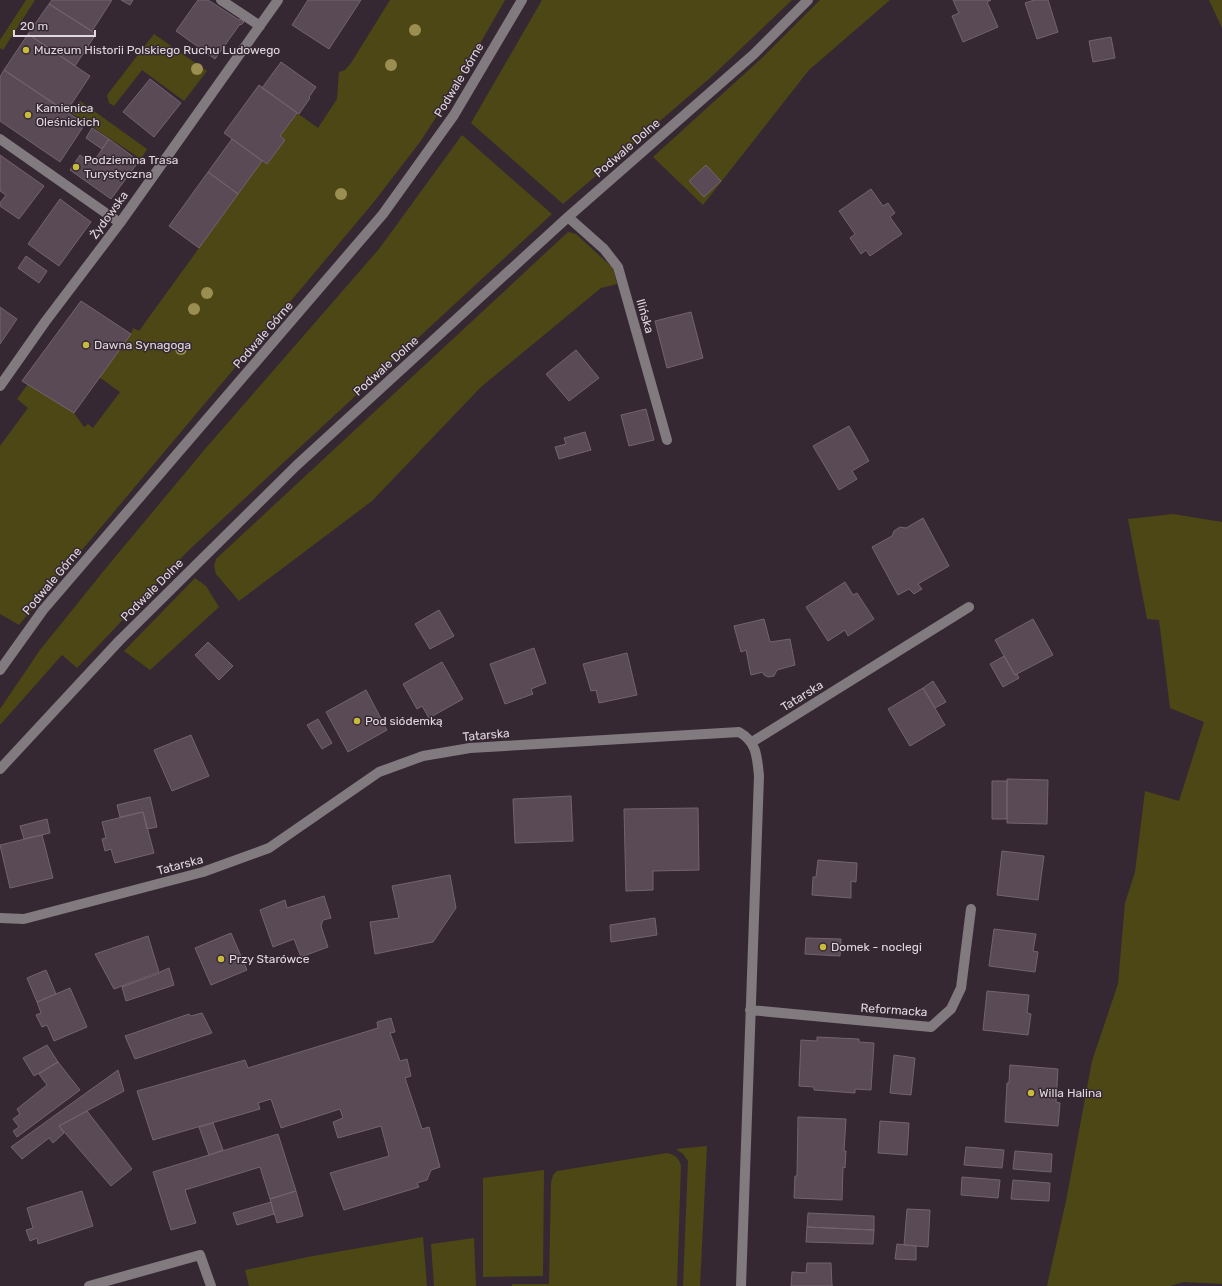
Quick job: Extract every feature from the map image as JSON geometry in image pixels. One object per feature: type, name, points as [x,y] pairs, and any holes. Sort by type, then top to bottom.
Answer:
[{"type":"street","points":[[221,0],[260,26]]},
{"type":"street","name":"Żydowska","points":[[0,386],[45,322],[120,223],[278,0]]},
{"type":"street","name":"Podwale Górne","points":[[0,670],[43,610],[384,214],[454,115],[522,0]]},
{"type":"street","name":"Podwale Dolne","points":[[0,768],[119,641],[297,465],[568,217],[754,54],[808,0]]},
{"type":"street","points":[[0,139],[120,223]]},
{"type":"street","name":"Ilińska","points":[[568,217],[604,249],[618,266],[667,440]]},
{"type":"street","name":"Tatarska","points":[[0,918],[24,919],[203,872],[262,851],[269,848],[379,772],[422,756],[470,748],[739,732],[752,742],[969,608]]},
{"type":"street","points":[[741,1286],[759,776],[757,756],[752,742]]},
{"type":"street","name":"Reformacka","points":[[750,1010],[931,1026],[951,1009],[961,988],[971,909]]},
{"type":"street","points":[[89,1286],[200,1255],[211,1286]]},
{"type":"shaded area","points":[[26,0],[35,0],[3,50],[0,48],[0,40]]},
{"type":"shaded area","points":[[390,0],[505,0],[450,96],[420,142],[373,203],[19,625],[0,614],[0,446],[28,408],[17,399],[28,384],[74,413],[84,427],[88,424],[93,428],[120,392],[99,377],[131,334],[133,328],[139,331],[262,161],[267,164],[285,140],[280,136],[297,113],[318,128],[337,99],[339,72],[345,70],[351,63]]},
{"type":"shaded area","points":[[542,0],[792,0],[710,78],[563,204],[471,123]]},
{"type":"shaded area","points":[[820,0],[890,0],[809,70],[703,205],[653,157],[763,57]]},
{"type":"shaded area","points":[[1209,0],[1222,0],[1222,28]]},
{"type":"shaded area","points":[[154,34],[207,71],[184,101],[142,70],[114,106],[109,103],[107,95]]},
{"type":"shaded area","points":[[80,101],[147,149],[141,159],[71,113]]},
{"type":"shaded area","points":[[462,135],[552,214],[189,550],[77,668],[62,655],[0,725],[0,709],[40,650],[205,449],[379,249]]},
{"type":"shaded area","points":[[568,232],[576,234],[613,268],[617,284],[601,288],[481,387],[372,501],[239,601],[216,574],[214,566],[216,559]]},
{"type":"shaded area","points":[[1173,514],[1222,522],[1222,1284],[1184,1282],[1170,1286],[1047,1286],[1066,1201],[1092,1061],[1118,984],[1125,903],[1135,872],[1145,791],[1179,801],[1204,722],[1170,708],[1159,620],[1147,619],[1128,519]]},
{"type":"shaded area","points":[[195,578],[206,586],[219,607],[150,670],[124,651]]},
{"type":"shaded area","points":[[707,1146],[700,1286],[683,1286],[688,1161],[683,1154],[676,1149]]},
{"type":"shaded area","points":[[667,1153],[676,1157],[681,1165],[677,1286],[512,1286],[512,1284],[549,1284],[551,1183],[553,1175],[557,1171]]},
{"type":"shaded area","points":[[544,1170],[543,1276],[483,1277],[483,1178]]},
{"type":"shaded area","points":[[423,1237],[427,1286],[249,1286],[245,1270],[313,1256]]},
{"type":"shaded area","points":[[474,1238],[476,1286],[434,1286],[431,1244]]},
{"type":"building","points":[[52,0],[112,0],[92,31],[49,4]]},
{"type":"building","points":[[121,0],[133,0],[130,5]]},
{"type":"building","points":[[198,0],[208,0],[244,22],[241,25],[240,24],[215,59],[176,31]]},
{"type":"building","points":[[308,0],[361,0],[329,49],[292,25]]},
{"type":"building","points":[[953,0],[991,0],[987,2],[998,27],[963,42],[952,16],[959,13]]},
{"type":"building","points":[[1034,0],[1048,0],[1058,32],[1037,39],[1025,3]]},
{"type":"building","points":[[49,4],[96,34],[75,66],[28,34]]},
{"type":"building","points":[[28,34],[90,76],[66,112],[4,70]]},
{"type":"building","points":[[1111,37],[1115,58],[1093,62],[1089,41]]},
{"type":"building","points":[[281,62],[316,87],[299,114],[262,88]]},
{"type":"building","points":[[4,70],[85,124],[60,162],[0,121],[0,77]]},
{"type":"building","points":[[150,79],[181,103],[154,137],[123,112]]},
{"type":"building","points":[[259,85],[297,113],[280,136],[285,140],[267,164],[224,133]]},
{"type":"building","points":[[92,128],[109,139],[102,149],[86,138]]},
{"type":"building","points":[[109,139],[139,161],[111,199],[70,170],[80,155],[92,164]]},
{"type":"building","points":[[232,139],[262,161],[238,194],[208,172]]},
{"type":"building","points":[[0,155],[44,186],[19,219],[0,206],[0,203],[6,195],[0,191]]},
{"type":"building","points":[[706,165],[721,181],[704,197],[689,181]]},
{"type":"building","points":[[208,172],[238,194],[199,248],[169,226]]},
{"type":"building","points":[[871,189],[883,206],[888,203],[895,213],[890,217],[902,234],[870,256],[866,250],[861,254],[850,238],[855,234],[839,211]]},
{"type":"building","points":[[60,199],[91,222],[59,266],[28,244]]},
{"type":"building","points":[[26,256],[47,271],[39,283],[18,268]]},
{"type":"building","points":[[81,301],[131,334],[74,413],[22,381]]},
{"type":"building","points":[[0,307],[17,319],[0,344]]},
{"type":"building","points":[[691,312],[703,358],[667,368],[655,321]]},
{"type":"building","points":[[576,350],[599,378],[569,401],[546,374]]},
{"type":"building","points":[[646,409],[654,440],[629,446],[621,415]]},
{"type":"building","points":[[849,426],[869,461],[852,471],[857,479],[839,490],[813,446]]},
{"type":"building","points":[[585,432],[591,450],[559,459],[555,447],[566,444],[564,438]]},
{"type":"building","points":[[923,518],[949,566],[918,584],[922,589],[914,594],[909,589],[898,595],[872,547],[892,536],[894,531],[900,527],[906,528]]},
{"type":"building","points":[[845,582],[853,595],[857,593],[874,619],[848,636],[845,630],[828,641],[806,607]]},
{"type":"building","points":[[439,610],[454,636],[430,649],[415,624]]},
{"type":"building","points":[[764,619],[770,642],[790,639],[795,665],[777,670],[774,676],[768,677],[764,675],[763,672],[751,675],[746,650],[741,652],[734,626]]},
{"type":"building","points":[[1033,619],[1053,655],[1015,675],[995,640]]},
{"type":"building","points":[[208,642],[233,666],[219,680],[195,655]]},
{"type":"building","points":[[534,648],[546,683],[531,689],[533,694],[505,704],[490,664]]},
{"type":"building","points":[[627,653],[637,695],[599,703],[596,690],[591,691],[583,664]]},
{"type":"building","points":[[1004,656],[1015,675],[1017,674],[1019,678],[1003,687],[990,664]]},
{"type":"building","points":[[442,662],[463,699],[429,718],[422,706],[417,709],[403,684]]},
{"type":"building","points":[[933,681],[946,702],[935,708],[923,688]]},
{"type":"building","points":[[923,688],[945,725],[910,746],[888,709]]},
{"type":"building","name":"Pod siódemką","points":[[366,690],[387,730],[348,752],[326,712]]},
{"type":"building","points":[[318,719],[332,743],[322,749],[307,725]]},
{"type":"building","points":[[191,735],[209,776],[172,791],[154,750]]},
{"type":"building","points":[[1007,779],[1048,780],[1047,824],[1007,823]]},
{"type":"building","points":[[992,781],[1007,781],[1007,819],[992,819]]},
{"type":"building","points":[[571,796],[573,841],[515,843],[513,799]]},
{"type":"building","points":[[150,797],[157,827],[147,829],[143,812],[120,817],[117,805]]},
{"type":"building","points":[[698,808],[699,870],[653,871],[653,890],[626,891],[624,809]]},
{"type":"building","points":[[143,812],[154,853],[115,863],[111,849],[105,851],[102,839],[106,838],[102,822]]},
{"type":"building","points":[[47,819],[50,833],[24,839],[20,826]]},
{"type":"building","points":[[42,835],[53,878],[10,888],[0,845]]},
{"type":"building","points":[[1002,851],[1044,856],[1038,900],[997,895]]},
{"type":"building","points":[[818,860],[857,863],[856,882],[851,881],[851,898],[812,895],[813,877],[816,877]]},
{"type":"building","points":[[450,875],[456,908],[433,942],[375,954],[370,922],[399,918],[392,886]]},
{"type":"building","points":[[324,896],[331,918],[323,920],[321,926],[328,947],[301,957],[294,939],[273,947],[260,910],[285,900],[287,908]]},
{"type":"building","points":[[655,918],[657,935],[611,942],[610,925]]},
{"type":"building","points":[[994,929],[1036,934],[1033,951],[1038,952],[1035,972],[989,966]]},
{"type":"building","name":"Przy Starówce","points":[[231,933],[247,970],[211,985],[195,948]]},
{"type":"building","points":[[148,936],[159,972],[114,989],[95,954]]},
{"type":"building","name":"Domek - noclegi","points":[[806,938],[841,939],[840,956],[805,954]]},
{"type":"building","points":[[169,968],[174,985],[126,1001],[122,987],[160,973]]},
{"type":"building","points":[[46,970],[56,994],[37,1002],[27,978]]},
{"type":"building","points":[[70,988],[87,1027],[54,1041],[47,1025],[42,1027],[36,1015],[41,1013],[37,1002]]},
{"type":"building","points":[[987,991],[1029,995],[1027,1013],[1031,1014],[1028,1035],[983,1030]]},
{"type":"building","points":[[202,1013],[212,1033],[135,1059],[125,1036],[189,1014],[191,1016]]},
{"type":"building","points":[[391,1018],[395,1032],[390,1033],[400,1061],[407,1059],[411,1076],[405,1078],[422,1129],[429,1127],[440,1167],[431,1170],[427,1180],[417,1183],[419,1187],[344,1210],[330,1173],[389,1156],[381,1126],[338,1138],[333,1122],[343,1118],[340,1109],[281,1128],[271,1099],[258,1103],[260,1109],[153,1140],[137,1091],[245,1060],[248,1068],[378,1028],[377,1022]]},
{"type":"building","points":[[817,1037],[859,1039],[859,1042],[874,1043],[871,1090],[855,1089],[855,1093],[814,1090],[814,1087],[799,1086],[801,1040],[817,1041]]},
{"type":"building","points":[[47,1045],[58,1062],[34,1076],[23,1058]]},
{"type":"building","points":[[894,1055],[915,1058],[911,1095],[890,1093]]},
{"type":"building","points":[[58,1062],[80,1090],[17,1137],[13,1131],[19,1127],[13,1119],[20,1114],[17,1109],[47,1085],[39,1074]]},
{"type":"building","name":"Willa Halina","points":[[1010,1065],[1058,1069],[1056,1102],[1060,1103],[1058,1126],[1005,1122],[1007,1083],[1009,1083]]},
{"type":"building","points":[[118,1070],[124,1091],[59,1126],[64,1133],[53,1143],[49,1138],[22,1159],[11,1147]]},
{"type":"building","points":[[87,1111],[132,1169],[111,1186],[59,1126]]},
{"type":"building","points":[[798,1117],[846,1119],[844,1151],[846,1151],[845,1168],[843,1167],[842,1200],[794,1198],[795,1176],[797,1176]]},
{"type":"building","points":[[880,1121],[909,1123],[907,1155],[878,1153]]},
{"type":"building","points":[[213,1123],[223,1150],[209,1155],[199,1127]]},
{"type":"building","points":[[278,1134],[296,1191],[270,1199],[260,1167],[185,1190],[196,1223],[171,1230],[153,1172]]},
{"type":"building","points":[[966,1147],[1004,1150],[1002,1168],[964,1165]]},
{"type":"building","points":[[1015,1151],[1052,1154],[1051,1172],[1013,1169]]},
{"type":"building","points":[[962,1177],[1000,1180],[998,1198],[961,1195]]},
{"type":"building","points":[[1013,1180],[1050,1183],[1049,1201],[1011,1199]]},
{"type":"building","points":[[82,1191],[93,1226],[38,1244],[37,1238],[30,1241],[26,1230],[33,1228],[27,1208]]},
{"type":"building","points":[[296,1191],[303,1216],[277,1223],[270,1199]]},
{"type":"building","points":[[271,1202],[274,1214],[237,1225],[233,1213]]},
{"type":"building","points":[[907,1209],[930,1210],[928,1247],[904,1245]]},
{"type":"building","points":[[808,1213],[874,1216],[874,1230],[807,1227]]},
{"type":"building","points":[[807,1227],[874,1230],[873,1244],[806,1242]]},
{"type":"building","points":[[897,1244],[916,1246],[916,1260],[895,1259]]},
{"type":"building","points":[[807,1263],[831,1263],[832,1286],[791,1286],[792,1272],[806,1273]]},
{"type":"place","name":"Muzeum Historii Polskiego Ruchu Ludowego","points":[[26,50]]},
{"type":"place","name":"Kamienica Oleśnickich","points":[[28,115]]},
{"type":"place","name":"Podziemna Trasa Turystyczna","points":[[76,167]]},
{"type":"place","name":"Dawna Synagoga","points":[[86,345]]},
{"type":"place","name":"Pod siódemką","points":[[357,721]]},
{"type":"place","name":"Domek - noclegi","points":[[823,947]]},
{"type":"place","name":"Przy Starówce","points":[[221,959]]},
{"type":"place","name":"Willa Halina","points":[[1031,1093]]}]
